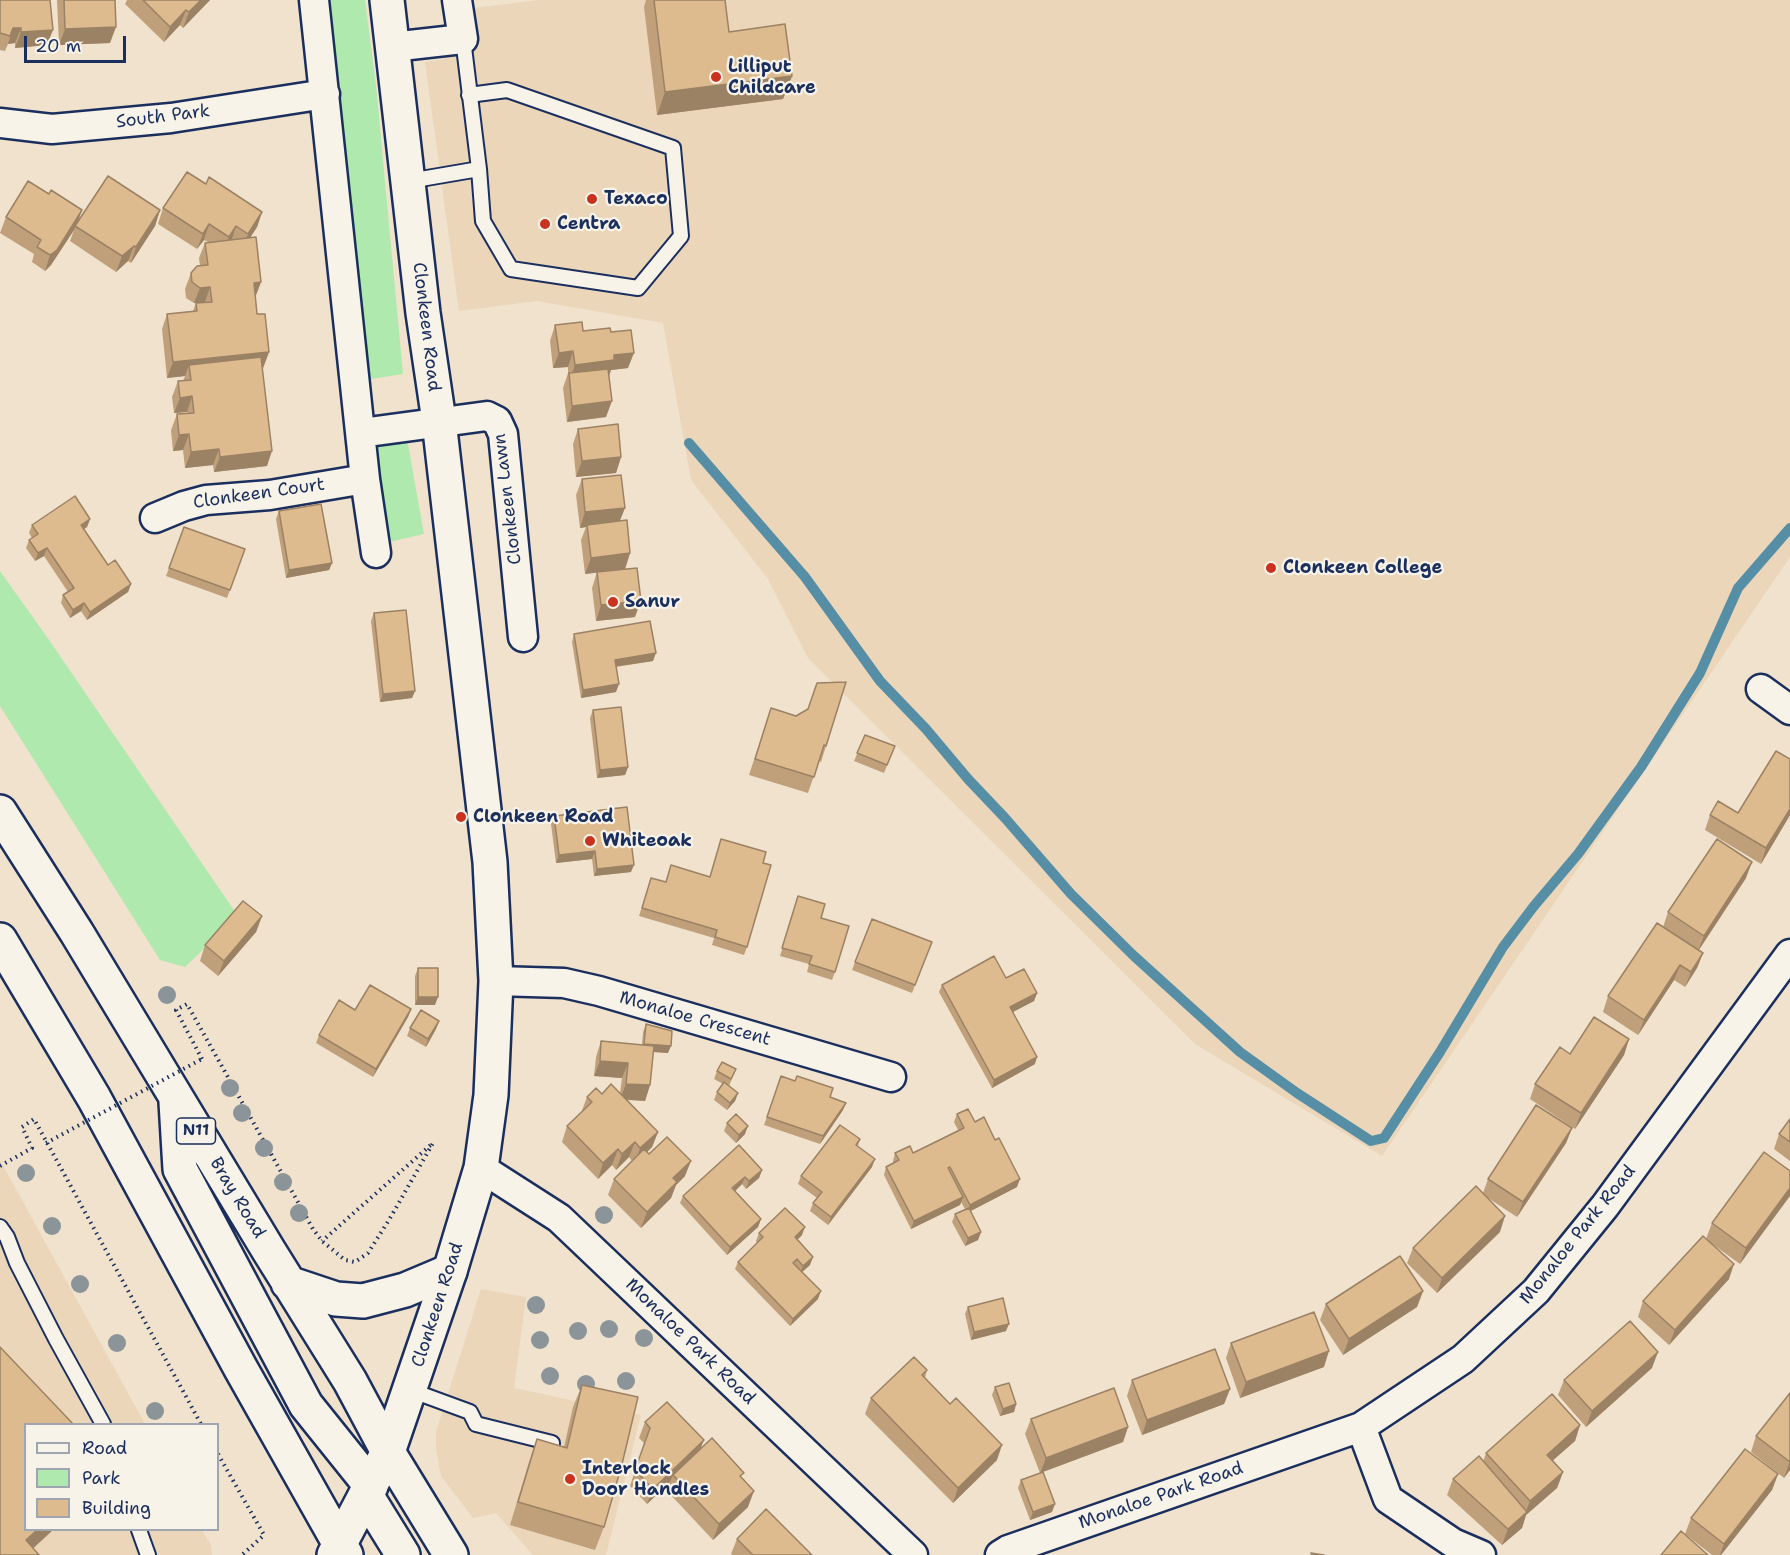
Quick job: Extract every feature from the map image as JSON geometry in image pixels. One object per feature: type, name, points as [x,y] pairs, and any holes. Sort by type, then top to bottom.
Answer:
[{"type":"main road","name":"Clonkeen Road","points":[[340,1552],[388,1452],[450,1271],[481,1168],[490,1107],[496,981],[490,862],[387,0]]},
{"type":"main road","name":"Bray Road","points":[[0,812],[77,933],[350,1381],[388,1452],[451,1555]]},
{"type":"main road","points":[[0,940],[94,1098],[340,1552]]},
{"type":"main road","name":"N11","points":[[176,1097],[180,1169],[306,1405],[368,1490],[403,1555]]},
{"type":"main road","points":[[288,1282],[336,1299],[363,1301],[405,1290],[450,1271]]},
{"type":"street","points":[[314,0],[365,478],[376,553]]},
{"type":"street","points":[[392,47],[463,39],[458,0]]},
{"type":"street","name":"South Park","points":[[0,123],[52,129],[171,118],[325,94]]},
{"type":"street","name":"Clonkeen Lawn","points":[[439,421],[487,416],[497,421],[503,434],[523,637]]},
{"type":"street","points":[[361,433],[439,421]]},
{"type":"street","name":"Clonkeen Court","points":[[155,518],[206,500],[270,495],[365,478]]},
{"type":"street","points":[[1761,689],[1790,710]]},
{"type":"street","name":"Monaloe Park Road","points":[[1000,1555],[1008,1550],[1361,1426],[1463,1359],[1536,1291],[1612,1196],[1790,954]]},
{"type":"street","name":"Monaloe Crescent","points":[[496,981],[564,983],[598,991],[891,1077]]},
{"type":"street","name":"Monaloe Park Road","points":[[481,1168],[559,1218],[913,1555]]},
{"type":"street","points":[[1361,1426],[1388,1499],[1454,1543],[1481,1555]]},
{"type":"lane","points":[[463,39],[469,95],[479,169],[483,221],[511,269],[638,288],[681,237],[673,148],[507,90],[469,95]]},
{"type":"lane","points":[[409,181],[479,169]]},
{"type":"lane","points":[[0,1227],[56,1339],[102,1423]]},
{"type":"lane","points":[[410,1390],[470,1412],[476,1424],[552,1443]]},
{"type":"lane","points":[[139,1531],[148,1555]]},
{"type":"path","points":[[46,1143],[202,1059],[176,1010],[187,1004],[313,1229],[322,1241],[345,1260],[355,1262],[368,1253],[389,1221],[433,1143],[322,1241]]},
{"type":"path","points":[[0,1166],[32,1148],[22,1127],[34,1119],[200,1423]]},
{"type":"path","points":[[219,1456],[264,1535],[242,1555]]},
{"type":"shaded area","name":"Clonkeen College","points":[[539,0],[1790,0],[1790,557],[1382,1156],[1195,1044],[808,658],[768,579],[691,480],[663,323],[537,301],[459,311],[425,62],[443,59],[476,28],[474,8]]},
{"type":"shaded area","points":[[0,1160],[144,1423],[24,1423],[24,1531],[203,1531],[211,1545],[212,1555],[0,1555]]},
{"type":"shaded area","points":[[481,1289],[526,1297],[514,1388],[641,1415],[606,1555],[533,1555],[496,1513],[473,1518],[441,1476],[436,1449],[436,1432]]},
{"type":"green space","points":[[314,0],[365,0],[376,85],[403,374],[359,381]]},
{"type":"green space","points":[[406,433],[424,534],[385,543],[368,437]]},
{"type":"green space","points":[[0,571],[238,916],[185,967],[160,960],[0,706]]},
{"type":"building","points":[[0,0],[50,0],[53,30],[21,32],[21,28],[13,28],[10,36],[0,33]]},
{"type":"building","points":[[64,0],[115,0],[116,27],[65,29]]},
{"type":"building","points":[[143,0],[201,0],[189,12],[186,10],[170,27]]},
{"type":"building","name":"Lilliput Childcare","points":[[654,0],[725,0],[729,32],[785,24],[792,76],[665,92]]},
{"type":"building","points":[[187,172],[206,184],[209,177],[262,212],[248,234],[236,226],[229,237],[209,224],[203,234],[163,208]]},
{"type":"building","points":[[108,176],[160,210],[136,247],[134,246],[122,256],[75,226]]},
{"type":"building","points":[[28,181],[49,194],[51,190],[82,210],[57,250],[50,255],[37,247],[41,240],[6,217]]},
{"type":"building","points":[[256,237],[261,282],[254,283],[257,314],[265,314],[269,352],[173,362],[167,314],[197,311],[196,303],[212,302],[210,287],[200,288],[192,282],[191,273],[197,266],[208,265],[205,243]]},
{"type":"building","points":[[582,322],[583,331],[610,328],[611,332],[631,330],[634,353],[614,355],[614,360],[575,365],[573,351],[559,353],[555,325]]},
{"type":"building","points":[[261,357],[272,451],[220,457],[219,449],[191,452],[189,434],[179,435],[177,414],[194,413],[192,396],[180,398],[178,381],[191,380],[189,365]]},
{"type":"building","points":[[608,369],[612,401],[572,406],[569,373]]},
{"type":"building","points":[[618,424],[621,457],[582,461],[578,429]]},
{"type":"building","points":[[621,475],[625,508],[585,512],[582,479]]},
{"type":"building","points":[[75,496],[90,519],[81,525],[108,565],[115,560],[131,584],[90,612],[84,603],[73,610],[63,595],[74,588],[47,548],[38,553],[29,540],[38,534],[32,525]]},
{"type":"building","points":[[321,504],[332,563],[289,570],[279,511]]},
{"type":"building","points":[[627,520],[630,553],[591,558],[587,525]]},
{"type":"building","points":[[184,527],[245,549],[230,590],[169,568]]},
{"type":"building","points":[[637,568],[641,601],[601,605],[597,572]]},
{"type":"building","points":[[406,610],[415,691],[383,694],[374,613]]},
{"type":"building","points":[[650,621],[656,653],[615,660],[619,684],[583,690],[574,634]]},
{"type":"building","points":[[846,682],[814,777],[755,759],[771,708],[796,716],[808,709],[817,683]]},
{"type":"building","points":[[621,707],[628,767],[600,770],[593,710]]},
{"type":"building","points":[[865,735],[895,746],[887,765],[857,753]]},
{"type":"building","points":[[1776,751],[1790,759],[1790,809],[1766,848],[1710,815],[1718,801],[1738,813]]},
{"type":"building","name":"Whiteoak","points":[[627,807],[634,865],[597,869],[595,851],[559,855],[554,816]]},
{"type":"building","points":[[721,839],[766,852],[763,863],[771,865],[747,947],[715,937],[717,930],[642,908],[651,878],[666,882],[671,865],[710,877]]},
{"type":"building","points":[[1717,839],[1752,862],[1704,936],[1668,912]]},
{"type":"building","points":[[798,896],[825,904],[821,918],[849,926],[835,972],[809,964],[812,956],[782,948]]},
{"type":"building","points":[[243,901],[262,916],[224,961],[205,945]]},
{"type":"building","points":[[872,919],[932,942],[915,985],[855,962]]},
{"type":"building","points":[[1657,923],[1703,953],[1691,972],[1680,965],[1644,1020],[1608,996]]},
{"type":"building","points":[[994,956],[1006,978],[1024,969],[1037,993],[1010,1007],[1037,1057],[994,1080],[942,985]]},
{"type":"building","points":[[418,968],[438,968],[438,997],[418,997]]},
{"type":"building","points":[[370,985],[411,1009],[376,1069],[319,1035],[339,1000],[355,1010]]},
{"type":"building","points":[[421,1010],[439,1021],[428,1039],[410,1028]]},
{"type":"building","points":[[1594,1017],[1629,1039],[1581,1113],[1535,1084],[1560,1047],[1570,1054]]},
{"type":"building","points":[[646,1024],[672,1031],[671,1046],[644,1044]]},
{"type":"building","points":[[601,1041],[654,1046],[650,1085],[626,1084],[628,1063],[600,1061]]},
{"type":"building","points":[[722,1062],[736,1069],[731,1079],[717,1071]]},
{"type":"building","points":[[781,1076],[795,1081],[797,1076],[833,1088],[830,1097],[846,1103],[823,1136],[767,1117]]},
{"type":"building","points":[[724,1082],[738,1093],[730,1103],[717,1092]]},
{"type":"building","points":[[611,1084],[658,1132],[640,1148],[635,1142],[622,1154],[618,1149],[603,1163],[567,1126],[592,1102],[587,1097],[596,1088],[602,1094]]},
{"type":"building","points":[[1536,1105],[1572,1128],[1523,1202],[1488,1179]]},
{"type":"building","points":[[968,1109],[975,1122],[984,1117],[995,1140],[999,1138],[1020,1179],[970,1205],[950,1167],[948,1168],[963,1197],[914,1221],[886,1167],[899,1160],[895,1153],[910,1146],[913,1153],[964,1128],[957,1114]]},
{"type":"building","points":[[736,1114],[748,1126],[739,1135],[727,1123]]},
{"type":"building","points":[[1790,1119],[1790,1142],[1779,1134]]},
{"type":"building","points":[[840,1125],[860,1139],[856,1145],[875,1159],[831,1217],[813,1203],[822,1192],[801,1176]]},
{"type":"building","points":[[667,1137],[691,1161],[673,1178],[677,1182],[647,1212],[614,1179],[644,1149],[649,1154]]},
{"type":"building","points":[[739,1145],[762,1170],[749,1181],[745,1177],[732,1188],[761,1219],[730,1247],[683,1196]]},
{"type":"building","points":[[1764,1152],[1790,1171],[1790,1188],[1746,1248],[1712,1223]]},
{"type":"building","points":[[1476,1186],[1505,1216],[1442,1278],[1413,1248]]},
{"type":"building","points":[[785,1208],[805,1227],[795,1237],[813,1257],[803,1266],[797,1259],[793,1263],[821,1291],[793,1319],[738,1262],[763,1237],[759,1233]]},
{"type":"building","points":[[969,1208],[981,1232],[968,1238],[955,1214]]},
{"type":"building","points":[[1703,1236],[1734,1264],[1675,1330],[1643,1301]]},
{"type":"building","points":[[1400,1256],[1423,1291],[1349,1339],[1326,1304]]},
{"type":"building","points":[[1003,1298],[1009,1324],[974,1332],[968,1307]]},
{"type":"building","points":[[1314,1312],[1329,1351],[1246,1382],[1231,1343]]},
{"type":"building","points":[[1630,1321],[1658,1352],[1592,1411],[1564,1380]]},
{"type":"building","points":[[0,1347],[72,1423],[24,1423],[24,1531],[36,1531],[26,1540],[39,1555],[0,1555]]},
{"type":"building","points":[[1215,1349],[1230,1389],[1147,1420],[1132,1380]]},
{"type":"building","points":[[914,1357],[927,1370],[922,1375],[950,1404],[956,1398],[1002,1445],[958,1488],[871,1398]]},
{"type":"building","points":[[1009,1383],[1016,1404],[1003,1409],[995,1387]]},
{"type":"building","name":"Interlock Door Handles","points":[[582,1385],[638,1397],[604,1527],[518,1502],[537,1439],[567,1448]]},
{"type":"building","points":[[1114,1388],[1128,1427],[1046,1458],[1031,1419]]},
{"type":"building","points":[[1790,1393],[1790,1462],[1756,1436]]},
{"type":"building","points":[[1552,1394],[1580,1425],[1547,1455],[1563,1472],[1530,1501],[1486,1453]]},
{"type":"building","points":[[667,1402],[704,1440],[653,1489],[635,1470],[650,1428],[645,1422]]},
{"type":"building","points":[[712,1438],[744,1473],[740,1476],[754,1491],[719,1524],[673,1475]]},
{"type":"building","points":[[1745,1449],[1778,1474],[1724,1544],[1691,1518]]},
{"type":"building","points":[[1479,1456],[1527,1512],[1508,1529],[1453,1479]]},
{"type":"building","points":[[1043,1472],[1055,1504],[1033,1512],[1021,1480]]},
{"type":"building","points":[[766,1509],[812,1555],[753,1555],[737,1539]]},
{"type":"building","points":[[1681,1531],[1708,1555],[1661,1555]]},
{"type":"waterway","points":[[689,443],[805,577],[880,681],[926,729],[1071,894],[1134,956],[1240,1052],[1297,1093],[1371,1141],[1384,1138],[1440,1052],[1503,947],[1578,854],[1641,767],[1700,673],[1738,588],[1790,528]]},
{"type":"place","name":"Lilliput Childcare","points":[[716,77]]},
{"type":"place","name":"Texaco","points":[[592,199]]},
{"type":"place","name":"Centra","points":[[545,224]]},
{"type":"place","name":"Clonkeen College","points":[[1271,568]]},
{"type":"place","name":"Sanur","points":[[613,602]]},
{"type":"place","name":"Clonkeen Road","points":[[461,817]]},
{"type":"place","name":"Whiteoak","points":[[590,841]]},
{"type":"place","name":"Interlock Door Handles","points":[[570,1479]]}]
